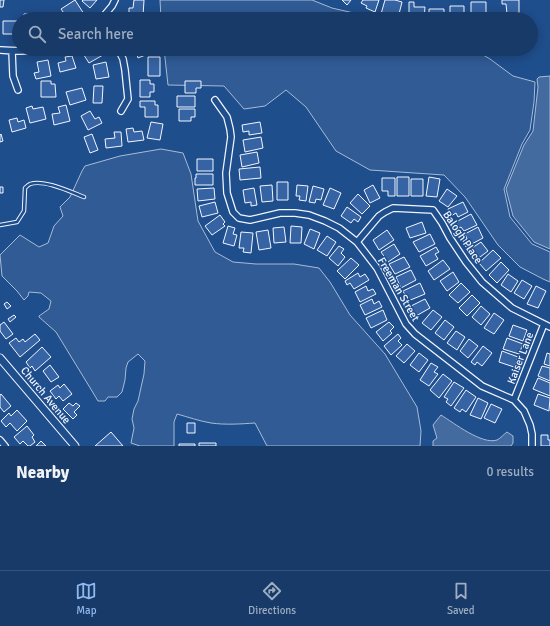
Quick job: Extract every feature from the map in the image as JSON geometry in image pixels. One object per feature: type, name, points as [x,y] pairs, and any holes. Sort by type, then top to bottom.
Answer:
[{"type":"street","points":[[107,12],[115,0]]},
{"type":"street","points":[[0,50],[12,51],[12,76],[18,90]]},
{"type":"street","points":[[121,111],[128,99],[125,70],[122,56]]},
{"type":"street","name":"Freeman Street","points":[[215,100],[227,117],[230,129],[231,137],[226,173],[227,193],[233,212],[239,218],[250,220],[280,213],[309,215],[339,228],[357,242],[377,268],[406,324],[415,334],[482,386],[514,400],[524,411],[530,425],[532,446]]},
{"type":"street","name":"Balogh Place","points":[[357,242],[379,216],[393,208],[433,210],[466,262],[482,282],[512,308],[550,327]]},
{"type":"street","name":"Kaiser Lane","points":[[514,400],[544,324]]},
{"type":"street","name":"Church Avenue","points":[[0,358],[75,446]]},
{"type":"street","points":[[0,440],[5,446]]},
{"type":"lane","points":[[0,225],[17,222],[24,211],[24,188],[29,184],[37,183],[59,187],[84,197]]},
{"type":"shaded area","points":[[160,0],[312,0],[332,8],[349,12],[161,12]]},
{"type":"shaded area","points":[[165,56],[485,56],[513,76],[535,82],[530,130],[522,144],[504,189],[510,217],[532,244],[550,252],[550,282],[520,267],[498,245],[465,197],[444,175],[370,170],[336,151],[306,107],[286,90],[265,106],[244,109],[224,86],[168,85]]},
{"type":"shaded area","points":[[550,76],[550,249],[534,242],[513,216],[506,189],[524,145],[533,131],[538,87],[537,79],[539,77]]},
{"type":"shaded area","points":[[161,149],[183,153],[191,174],[198,221],[215,252],[233,262],[256,264],[294,264],[319,268],[330,282],[350,315],[385,354],[417,407],[421,431],[420,446],[267,446],[255,423],[211,423],[177,414],[174,422],[174,446],[140,446],[131,443],[134,428],[132,419],[134,409],[138,401],[144,374],[145,361],[138,354],[128,362],[122,392],[117,397],[108,397],[105,401],[98,401],[56,332],[39,317],[49,309],[51,301],[41,293],[29,292],[28,296],[24,300],[2,276],[0,255],[20,235],[39,247],[48,243],[54,226],[63,216],[60,207],[70,197],[85,166],[120,156]]},
{"type":"shaded area","points":[[441,415],[468,432],[491,441],[497,440],[507,432],[513,436],[513,443],[511,446],[433,446],[433,441],[437,438],[433,425]]},
{"type":"building","points":[[0,0],[4,0],[3,7],[0,7]]},
{"type":"building","points":[[75,0],[83,12],[63,12],[61,9]]},
{"type":"building","points":[[97,0],[90,8],[82,1]]},
{"type":"building","points":[[134,0],[144,0],[143,12],[129,12],[129,8],[133,8]]},
{"type":"building","points":[[342,0],[351,0],[347,5]]},
{"type":"building","points":[[363,0],[379,0],[375,12],[366,8],[367,6],[361,3]]},
{"type":"building","points":[[385,0],[402,2],[400,12],[382,12]]},
{"type":"building","points":[[502,0],[519,0],[519,12],[507,12],[506,4],[502,4]]},
{"type":"building","points":[[409,2],[414,2],[414,7],[425,7],[425,12],[409,12]]},
{"type":"building","points":[[471,2],[486,2],[486,12],[471,12]]},
{"type":"building","points":[[450,6],[464,6],[464,12],[450,12]]},
{"type":"building","points":[[429,9],[444,9],[444,12],[429,12]]},
{"type":"building","points":[[3,21],[12,21],[12,34],[3,34]]},
{"type":"building","points":[[72,56],[76,68],[60,72],[58,63],[66,61],[65,57]]},
{"type":"building","points":[[84,56],[101,56],[89,63]]},
{"type":"building","points":[[148,57],[160,57],[160,76],[148,76]]},
{"type":"building","points":[[48,60],[51,76],[36,79],[34,73],[39,72],[37,62]]},
{"type":"building","points":[[106,62],[109,77],[96,79],[93,65]]},
{"type":"building","points":[[140,80],[150,80],[150,84],[154,84],[154,92],[150,92],[150,97],[140,97]]},
{"type":"building","points":[[41,81],[51,81],[51,84],[55,84],[56,97],[41,97]]},
{"type":"building","points":[[185,81],[201,81],[201,88],[196,88],[196,93],[185,93]]},
{"type":"building","points":[[94,86],[103,86],[102,103],[93,103]]},
{"type":"building","points":[[82,88],[86,100],[70,105],[66,92]]},
{"type":"building","points":[[177,96],[195,96],[195,107],[177,107]]},
{"type":"building","points":[[140,101],[155,101],[155,105],[158,105],[158,117],[145,117],[145,107],[140,107]]},
{"type":"building","points":[[66,105],[70,121],[54,125],[52,114],[60,113],[58,107]]},
{"type":"building","points":[[32,106],[33,109],[43,107],[46,119],[30,123],[26,108]]},
{"type":"building","points":[[179,109],[195,109],[195,117],[191,117],[191,121],[179,121]]},
{"type":"building","points":[[90,111],[95,119],[99,117],[102,123],[88,130],[81,116]]},
{"type":"building","points":[[17,118],[18,122],[24,120],[26,128],[12,132],[9,120]]},
{"type":"building","points":[[151,122],[163,124],[160,140],[147,138]]},
{"type":"building","points":[[260,122],[262,133],[249,135],[249,131],[243,132],[242,125]]},
{"type":"building","points":[[133,128],[134,132],[142,131],[144,140],[128,142],[126,129]]},
{"type":"building","points":[[114,132],[121,132],[122,146],[106,148],[105,139],[115,138]]},
{"type":"building","points":[[1,134],[3,141],[0,142],[0,135]]},
{"type":"building","points":[[92,134],[98,150],[90,153],[84,137]]},
{"type":"building","points":[[261,137],[263,148],[245,152],[243,140]]},
{"type":"building","points":[[257,152],[259,163],[242,167],[240,155]]},
{"type":"building","points":[[197,159],[213,159],[213,171],[197,171]]},
{"type":"building","points":[[260,167],[261,178],[240,180],[239,169]]},
{"type":"building","points":[[196,174],[213,174],[213,185],[195,185]]},
{"type":"building","points":[[397,177],[409,177],[409,196],[397,196]]},
{"type":"building","points":[[429,177],[440,179],[437,197],[426,196]]},
{"type":"building","points":[[382,178],[395,178],[395,196],[388,196],[388,191],[382,191]]},
{"type":"building","points":[[411,179],[423,179],[423,196],[411,196]]},
{"type":"building","points":[[277,182],[288,182],[288,200],[277,200]]},
{"type":"building","points":[[272,185],[273,201],[262,202],[260,186]]},
{"type":"building","points":[[297,185],[308,186],[306,201],[299,200],[300,196],[296,196]]},
{"type":"building","points":[[373,185],[380,198],[370,203],[364,190]]},
{"type":"building","points":[[313,186],[324,189],[321,200],[316,199],[315,203],[309,202]]},
{"type":"building","points":[[0,187],[3,187],[3,193],[0,193]]},
{"type":"building","points":[[214,188],[215,199],[198,201],[197,189]]},
{"type":"building","points":[[254,188],[257,205],[251,206],[251,202],[245,203],[243,190]]},
{"type":"building","points":[[330,188],[341,193],[334,209],[323,205]]},
{"type":"building","points":[[447,189],[457,196],[448,207],[439,201]]},
{"type":"building","points":[[358,194],[370,206],[362,214],[350,203]]},
{"type":"building","points":[[215,202],[218,213],[202,217],[199,206]]},
{"type":"building","points":[[463,202],[468,212],[458,217],[456,213],[451,216],[448,209]]},
{"type":"building","points":[[347,207],[361,217],[358,222],[354,219],[351,223],[341,216]]},
{"type":"building","points":[[471,214],[477,225],[464,231],[461,227],[457,229],[454,223]]},
{"type":"building","points":[[220,215],[225,222],[223,224],[225,226],[212,235],[205,226]]},
{"type":"building","points":[[422,222],[426,233],[410,238],[406,228]]},
{"type":"building","points":[[228,226],[235,228],[233,234],[237,235],[234,246],[223,243]]},
{"type":"building","points":[[291,226],[302,227],[301,243],[290,243]]},
{"type":"building","points":[[284,227],[286,242],[274,243],[273,228]]},
{"type":"building","points":[[478,227],[483,238],[466,247],[463,241],[467,239],[465,234]]},
{"type":"building","points":[[310,229],[320,233],[314,249],[304,244]]},
{"type":"building","points":[[268,230],[271,248],[259,250],[256,232]]},
{"type":"building","points":[[387,230],[394,240],[379,250],[373,240]]},
{"type":"building","points":[[241,232],[253,233],[251,253],[243,252],[244,248],[239,248]]},
{"type":"building","points":[[430,234],[435,244],[419,252],[413,242]]},
{"type":"building","points":[[327,236],[336,242],[327,256],[317,250]]},
{"type":"building","points":[[481,242],[488,251],[476,260],[469,250]]},
{"type":"building","points":[[394,244],[400,254],[388,262],[381,252]]},
{"type":"building","points":[[339,246],[344,249],[341,253],[345,257],[338,266],[329,258]]},
{"type":"building","points":[[436,247],[439,252],[435,254],[438,259],[426,266],[420,256]]},
{"type":"building","points":[[493,250],[501,258],[486,271],[479,263]]},
{"type":"building","points":[[404,257],[410,267],[395,274],[389,264]]},
{"type":"building","points":[[351,258],[359,265],[345,279],[337,271]]},
{"type":"building","points":[[443,260],[450,269],[434,280],[428,271]]},
{"type":"building","points":[[501,262],[509,270],[497,283],[489,275]]},
{"type":"building","points":[[411,270],[416,280],[401,288],[396,277]]},
{"type":"building","points":[[453,272],[459,282],[447,291],[440,281]]},
{"type":"building","points":[[358,273],[360,277],[365,274],[369,280],[354,289],[350,283],[347,285],[345,281]]},
{"type":"building","points":[[508,274],[518,281],[511,292],[501,285]]},
{"type":"building","points":[[522,280],[532,286],[524,299],[514,293]]},
{"type":"building","points":[[420,283],[425,294],[408,301],[403,291]]},
{"type":"building","points":[[461,283],[470,292],[458,303],[449,295]]},
{"type":"building","points":[[366,286],[368,291],[373,289],[376,294],[360,302],[355,292]]},
{"type":"building","points":[[536,286],[546,291],[538,308],[527,304]]},
{"type":"building","points":[[472,295],[480,303],[467,316],[459,308]]},
{"type":"building","points":[[372,299],[374,304],[379,301],[382,307],[365,315],[360,305]]},
{"type":"building","points":[[425,299],[430,308],[416,316],[411,306]]},
{"type":"building","points":[[7,302],[11,306],[7,309],[4,304]]},
{"type":"building","points":[[481,306],[490,314],[481,325],[472,317]]},
{"type":"building","points":[[383,310],[387,320],[371,328],[366,318]]},
{"type":"building","points":[[433,310],[442,317],[431,330],[422,323]]},
{"type":"building","points":[[494,313],[504,320],[494,334],[484,328]]},
{"type":"building","points":[[14,315],[16,317],[10,322],[8,319]]},
{"type":"building","points":[[445,320],[454,327],[444,340],[435,333]]},
{"type":"building","points":[[4,322],[13,334],[6,339],[0,331],[0,325]]},
{"type":"building","points":[[389,322],[394,327],[390,331],[392,333],[383,341],[376,332]]},
{"type":"building","points":[[513,325],[527,330],[523,341],[509,336]]},
{"type":"building","points":[[456,331],[465,337],[457,350],[447,343]]},
{"type":"building","points":[[35,334],[40,340],[20,357],[9,343],[16,338],[19,342],[23,339],[25,342]]},
{"type":"building","points":[[398,334],[401,338],[398,341],[402,345],[391,355],[384,346]]},
{"type":"building","points":[[507,338],[523,344],[519,354],[503,349]]},
{"type":"building","points":[[469,339],[478,346],[468,358],[460,351]]},
{"type":"building","points":[[407,344],[415,351],[404,363],[396,356]]},
{"type":"building","points":[[483,346],[492,353],[482,366],[477,362],[475,365],[471,362]]},
{"type":"building","points":[[42,347],[51,357],[35,371],[32,366],[30,368],[26,362]]},
{"type":"building","points":[[502,351],[518,357],[514,367],[499,362]]},
{"type":"building","points":[[419,353],[428,360],[419,372],[410,365]]},
{"type":"building","points":[[547,353],[550,354],[550,366],[544,364]]},
{"type":"building","points":[[431,363],[438,367],[434,372],[438,374],[429,386],[420,380]]},
{"type":"building","points":[[50,365],[59,377],[51,382],[43,371]]},
{"type":"building","points":[[542,366],[550,368],[550,381],[538,376]]},
{"type":"building","points":[[443,374],[452,381],[439,398],[430,390]]},
{"type":"building","points":[[538,378],[550,383],[550,396],[533,389]]},
{"type":"building","points":[[454,382],[464,388],[451,406],[446,402],[448,399],[444,397]]},
{"type":"building","points":[[64,384],[72,394],[63,401],[59,396],[56,399],[50,391],[58,385],[60,388]]},
{"type":"building","points":[[466,390],[476,397],[466,412],[462,409],[460,412],[454,408]]},
{"type":"building","points":[[1,394],[11,406],[4,412],[0,407]]},
{"type":"building","points":[[538,394],[550,398],[549,411],[534,405]]},
{"type":"building","points":[[478,398],[488,403],[481,419],[470,415]]},
{"type":"building","points":[[69,403],[73,406],[76,403],[80,406],[74,412],[77,415],[73,419],[63,409]]},
{"type":"building","points":[[491,404],[502,409],[495,423],[484,418]]},
{"type":"building","points":[[17,410],[27,421],[17,431],[10,423],[6,427],[1,421],[9,413],[11,416]]},
{"type":"building","points":[[187,423],[195,423],[195,433],[187,433]]},
{"type":"building","points":[[27,426],[34,435],[32,437],[35,442],[30,446],[23,441],[20,444],[14,437]]},
{"type":"building","points":[[111,432],[123,446],[95,446]]},
{"type":"building","points":[[541,435],[548,435],[550,446],[541,446]]},
{"type":"building","points":[[41,441],[46,446],[36,446]]},
{"type":"building","points":[[199,443],[216,443],[216,446],[199,446]]},
{"type":"building","points":[[179,444],[195,444],[195,446],[179,446]]}]
